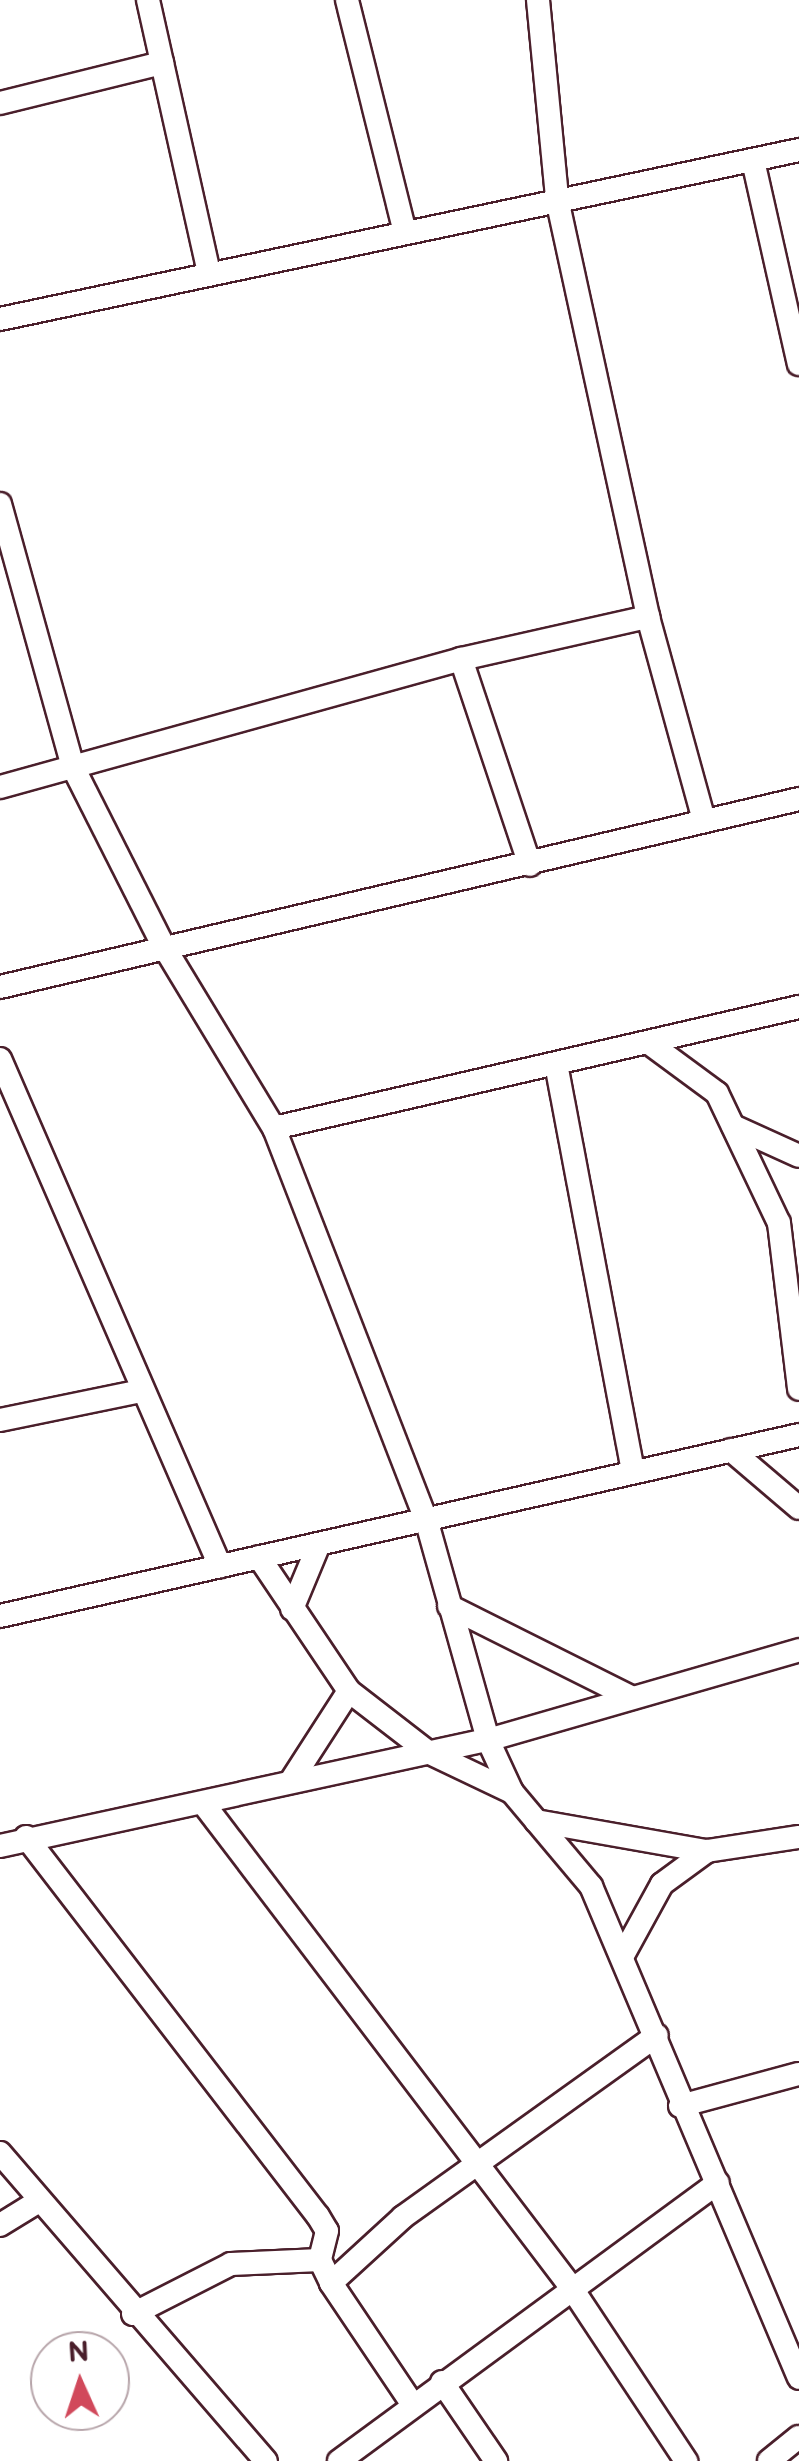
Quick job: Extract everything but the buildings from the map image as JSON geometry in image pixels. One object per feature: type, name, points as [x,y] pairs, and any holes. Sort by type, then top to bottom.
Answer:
[{"type":"street","points":[[148,0],[209,274]]},
{"type":"street","points":[[347,0],[404,229]]},
{"type":"street","points":[[538,0],[557,198],[648,617],[704,820]]},
{"type":"street","points":[[0,104],[162,63]]},
{"type":"street","points":[[0,320],[404,229],[754,165],[799,150]]},
{"type":"street","points":[[754,165],[799,364]]},
{"type":"street","points":[[0,504],[73,767],[163,945],[274,1128],[426,1519],[488,1740],[512,1792],[592,1886],[657,2035],[680,2106],[718,2183],[799,2378]]},
{"type":"street","points":[[0,787],[461,659],[648,617]]},
{"type":"street","points":[[461,659],[530,865]]},
{"type":"street","points":[[0,987],[163,945],[530,865],[799,799]]},
{"type":"street","points":[[274,1128],[653,1046],[799,1007]]},
{"type":"street","points":[[653,1046],[717,1093],[789,1220],[799,1389]]},
{"type":"street","points":[[0,1059],[220,1566]]},
{"type":"street","points":[[556,1068],[632,1472]]},
{"type":"street","points":[[733,1126],[799,1156]]},
{"type":"street","points":[[0,1420],[141,1391]]},
{"type":"street","points":[[0,1616],[799,1435]]},
{"type":"street","points":[[732,1450],[799,1508]]},
{"type":"street","points":[[292,1609],[319,1544]]},
{"type":"street","points":[[259,1557],[349,1690],[428,1752],[512,1792]]},
{"type":"street","points":[[449,1606],[631,1697]]},
{"type":"street","points":[[0,1846],[26,1837],[204,1803],[488,1740],[799,1650]]},
{"type":"street","points":[[291,1781],[349,1690]]},
{"type":"street","points":[[204,1803],[571,2287],[686,2461]]},
{"type":"street","points":[[536,1821],[706,1850],[799,1837]]},
{"type":"street","points":[[26,1837],[318,2216],[327,2232],[320,2260],[411,2402]]},
{"type":"street","points":[[622,1957],[662,1884],[706,1850]]},
{"type":"street","points":[[332,2284],[403,2216],[482,2166],[657,2035]]},
{"type":"street","points":[[680,2106],[799,2074]]},
{"type":"street","points":[[0,2153],[133,2314],[266,2461]]},
{"type":"street","points":[[340,2461],[411,2402],[718,2183]]},
{"type":"street","points":[[0,2225],[39,2201]]},
{"type":"street","points":[[133,2314],[231,2264],[320,2260]]},
{"type":"street","points":[[442,2382],[496,2461]]},
{"type":"street","points":[[769,2461],[799,2437]]}]
